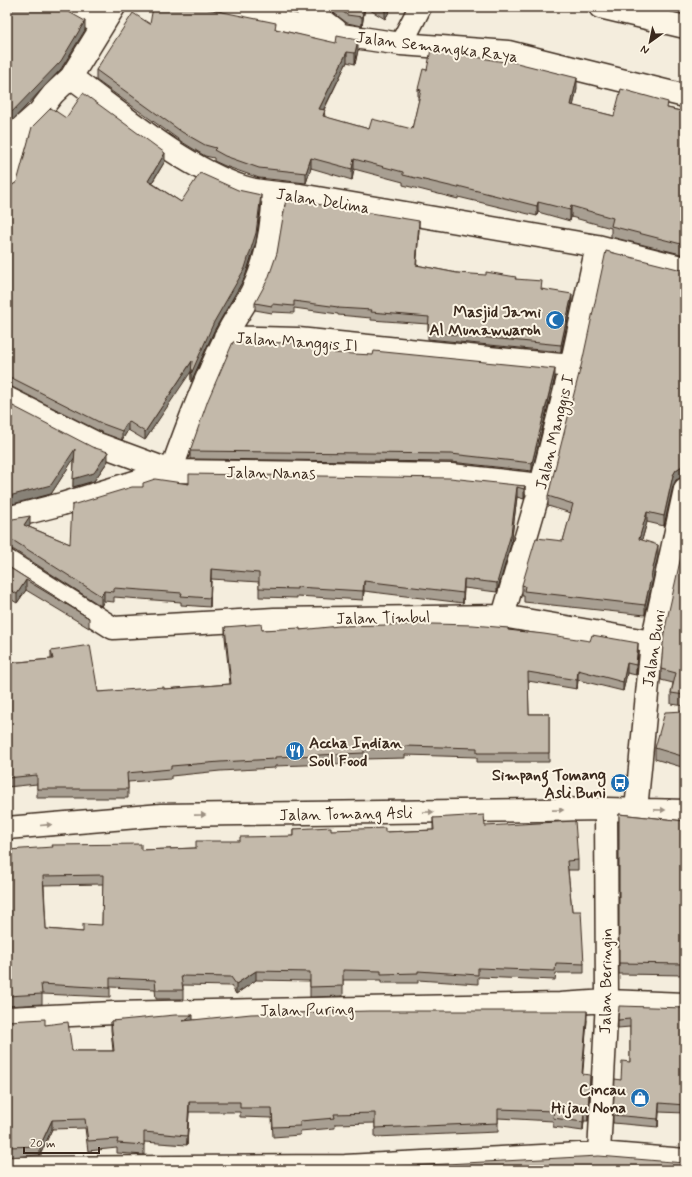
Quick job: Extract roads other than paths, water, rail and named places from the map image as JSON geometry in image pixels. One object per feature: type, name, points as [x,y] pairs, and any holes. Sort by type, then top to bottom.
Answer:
[{"type":"street","points":[[7,183],[13,154],[14,126],[39,112],[53,94],[71,77],[108,16],[68,7]]},
{"type":"street","name":"Jalan Semangka Raya","points":[[211,7],[341,35],[401,44],[508,52],[685,96]]},
{"type":"street","points":[[306,7],[341,35]]},
{"type":"street","points":[[401,44],[420,7]]},
{"type":"street","points":[[600,7],[647,13],[685,27]]},
{"type":"street","name":"Jalan Delima","points":[[71,77],[153,137],[203,169],[244,187],[274,193],[300,195],[597,246],[685,268]]},
{"type":"street","points":[[225,337],[252,292],[267,250],[273,216],[274,193]]},
{"type":"street","name":"Jalan Manggis I","points":[[503,616],[541,485],[571,366],[597,246]]},
{"type":"street","name":"Jalan Manggis II","points":[[171,471],[192,413],[225,337],[298,339],[571,366]]},
{"type":"street","points":[[7,398],[98,444],[171,471]]},
{"type":"street","name":"Jalan Nanas","points":[[7,518],[62,504],[171,471],[451,475],[541,485]]},
{"type":"street","name":"Jalan Buni","points":[[636,810],[652,642],[685,489]]},
{"type":"street","name":"Jalan Timbul","points":[[7,561],[113,628],[274,619],[503,616],[652,642]]},
{"type":"street","name":"Jalan Tomang Asli","points":[[7,828],[161,815],[606,809],[685,811]]},
{"type":"street","name":"Jalan Beringin","points":[[599,1153],[607,1001],[606,809]]},
{"type":"street","name":"Jalan Puring","points":[[7,1018],[114,1013],[544,1004],[607,1001],[685,1004]]},
{"type":"street","points":[[7,1168],[345,1168],[497,1164],[599,1153],[685,1160]]},
{"type":"place","name":"Masjid Jami Al Munawwaroh","points":[[555,320]]},
{"type":"place","name":"Accha Indian Soul Food","points":[[295,751]]},
{"type":"place","name":"Simpang Tomang Asli Buni","points":[[620,783]]},
{"type":"place","name":"Cincau Hijau Nona","points":[[640,1098]]}]
